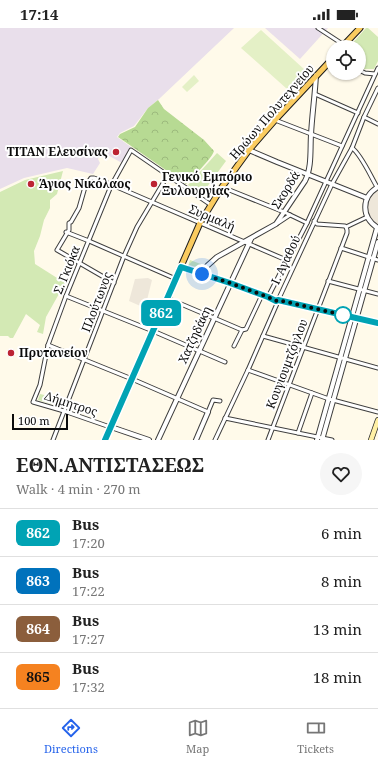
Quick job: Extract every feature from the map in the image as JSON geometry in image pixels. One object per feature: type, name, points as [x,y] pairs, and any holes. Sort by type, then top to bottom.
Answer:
[{"type":"main road","points":[[349,40],[360,28]]},
{"type":"main road","name":"Ηρώων Πολυτεχνείου","points":[[105,440],[200,223],[222,187],[249,150],[326,65]]},
{"type":"main road","points":[[181,267],[230,283],[276,301],[278,300],[378,323]]},
{"type":"main road","points":[[371,440],[378,420]]},
{"type":"street","points":[[318,28],[335,40]]},
{"type":"street","points":[[268,297],[285,261],[290,256],[307,223],[378,68]]},
{"type":"street","points":[[366,73],[375,74]]},
{"type":"street","name":"Σκορδά","points":[[202,274],[207,266],[217,257],[276,224],[305,181],[310,167],[316,75]]},
{"type":"street","name":"Ι. Αγαθού","points":[[214,440],[248,370],[314,221],[352,148],[364,117],[378,88]]},
{"type":"street","points":[[315,94],[358,113]]},
{"type":"street","points":[[364,117],[378,124]]},
{"type":"street","points":[[275,120],[342,146]]},
{"type":"street","points":[[320,439],[371,258],[378,228],[367,217],[365,205],[371,192],[377,187],[359,154],[352,148]]},
{"type":"street","name":"Σ. Γκιόκα","points":[[33,402],[40,385],[48,346],[66,296],[112,186],[131,150],[168,175]]},
{"type":"street","points":[[249,150],[367,198]]},
{"type":"street","points":[[168,175],[211,205]]},
{"type":"street","name":"Πλούτωνος","points":[[53,440],[124,256],[137,227],[168,175]]},
{"type":"street","name":"Συρμαλή","points":[[66,232],[69,230],[69,223],[79,208],[85,188],[91,178],[94,178],[281,257],[285,261]]},
{"type":"street","points":[[222,187],[307,223]]},
{"type":"street","points":[[276,224],[290,215]]},
{"type":"street","points":[[314,221],[317,224],[346,227],[367,217]]},
{"type":"street","name":"Κουγιουμτζόγλου","points":[[268,440],[302,347],[347,233],[346,227]]},
{"type":"street","points":[[114,283],[57,250],[66,232],[176,279]]},
{"type":"street","name":"Χατζηδάκη","points":[[158,440],[230,283],[246,242]]},
{"type":"street","points":[[371,258],[378,242]]},
{"type":"street","points":[[341,248],[378,260]]},
{"type":"street","points":[[328,281],[378,294]]},
{"type":"street","points":[[234,346],[242,330],[246,329],[262,295]]},
{"type":"street","points":[[66,296],[225,362]]},
{"type":"street","points":[[167,298],[242,330]]},
{"type":"street","points":[[263,336],[378,368]]},
{"type":"street","points":[[48,346],[132,379],[208,412]]},
{"type":"street","points":[[248,370],[312,393],[378,412]]},
{"type":"street","points":[[298,433],[312,393]]},
{"type":"street","points":[[196,440],[213,400],[220,402]]},
{"type":"street","name":"Δήμητρος","points":[[33,402],[149,440]]},
{"type":"street","points":[[225,418],[320,439],[332,440]]},
{"type":"shaded area","points":[[0,28],[234,28],[148,108],[134,126],[120,133],[117,137],[131,147],[122,163],[102,152],[98,159],[100,163],[93,174],[67,168],[24,178],[0,189]]},
{"type":"shaded area","points":[[265,28],[328,28],[300,59]]},
{"type":"shaded area","points":[[378,188],[378,224],[374,222],[368,214],[366,205],[371,193]]},
{"type":"shaded area","points":[[148,278],[152,280],[145,308],[129,301],[135,279]]},
{"type":"green space","points":[[366,28],[378,37],[378,61],[374,69],[366,69],[366,40],[355,40]]},
{"type":"green space","points":[[261,30],[305,70],[287,89],[241,48]]},
{"type":"green space","points":[[194,75],[199,81],[187,92],[182,87]]},
{"type":"green space","points":[[158,100],[164,109],[204,140],[214,151],[206,163],[186,184],[118,137],[120,134],[135,127],[148,108]]},
{"type":"green space","points":[[217,153],[226,161],[201,195],[188,185]]},
{"type":"green space","points":[[63,171],[57,194],[50,200],[50,208],[44,220],[34,251],[35,264],[65,283],[46,317],[43,334],[37,332],[40,325],[26,314],[13,338],[8,336],[0,336],[0,192],[25,180]]},
{"type":"green space","points":[[190,260],[206,266],[200,269],[188,266]]},
{"type":"green space","points":[[40,394],[53,397],[51,404],[38,400]]},
{"type":"bus line","name":"862","points":[[105,440],[181,267],[230,283],[268,297],[272,300],[278,300],[281,302],[378,323]]},
{"type":"place","name":"TITAN Ελευσίνας","points":[[116,152]]},
{"type":"place","name":"Άγιος Νικόλαος","points":[[31,184]]},
{"type":"place","name":"Γενικό Εμπόριο Ξυλουργίας","points":[[154,184]]},
{"type":"place","name":"Πρυτανείον","points":[[11,353]]},
{"type":"route","points":[[202,274],[268,297],[272,300],[278,300],[281,302],[343,315]]}]
